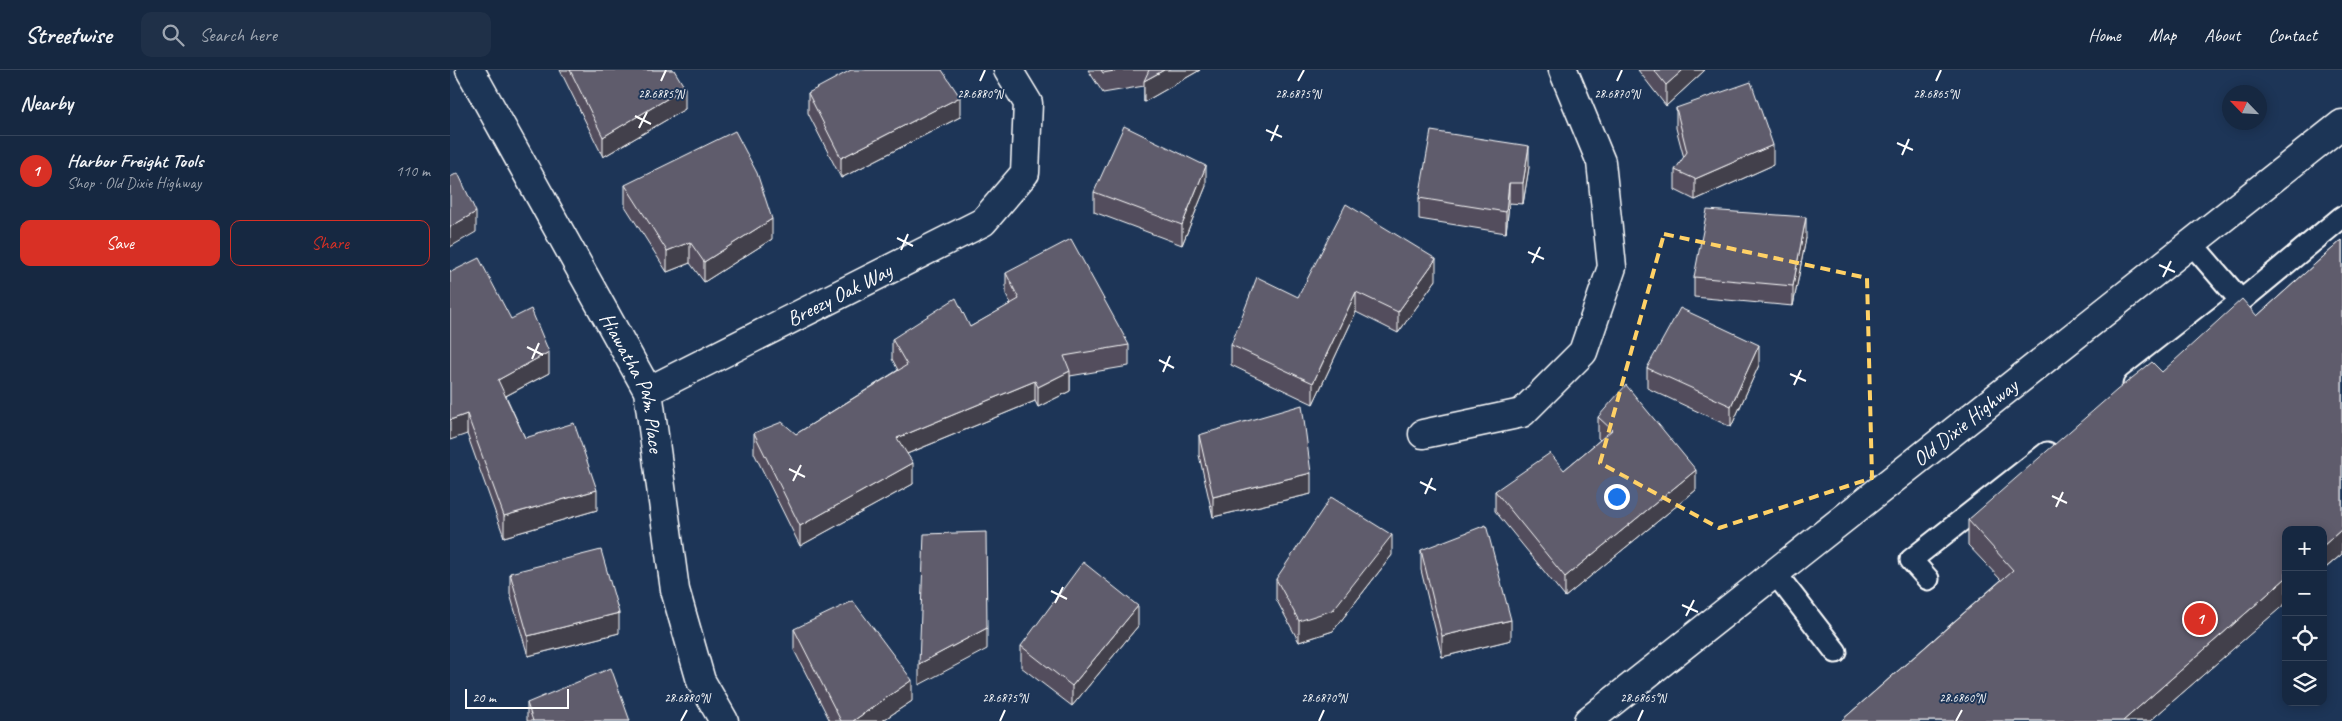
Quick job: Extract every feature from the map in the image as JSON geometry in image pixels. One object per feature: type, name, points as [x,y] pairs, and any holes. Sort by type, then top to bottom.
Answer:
[{"type":"street","name":"Hiawatha Palm Place","points":[[470,70],[648,391],[675,590],[701,681],[724,721]]},
{"type":"street","name":"Breezy Oak Way","points":[[648,391],[983,222],[1025,173],[1028,103],[1008,70]]},
{"type":"street","points":[[1423,434],[1522,413],[1582,352],[1612,267],[1601,162],[1563,70]]},
{"type":"street","name":"Old Dixie Highway","points":[[1588,721],[2342,124]]},
{"type":"lane","points":[[2118,397],[2241,301],[2342,217]]},
{"type":"lane","points":[[2192,244],[2241,301]]},
{"type":"lane","points":[[1928,578],[1911,560],[2064,440]]},
{"type":"lane","points":[[1775,572],[1836,652]]},
{"type":"highlighted area","points":[[1664,234],[1867,278],[1872,478],[1719,528],[1600,463]]},
{"type":"building","points":[[570,70],[674,70],[685,88],[603,137]]},
{"type":"building","points":[[851,70],[942,70],[960,97],[841,158],[808,93]]},
{"type":"building","points":[[1101,70],[1120,70],[1103,73]]},
{"type":"building","points":[[1149,70],[1164,70],[1144,81]]},
{"type":"building","points":[[1654,70],[1683,70],[1666,85]]},
{"type":"building","points":[[1751,82],[1773,145],[1695,179],[1675,170],[1687,152],[1676,108]]},
{"type":"building","points":[[1124,126],[1206,166],[1182,225],[1094,192]]},
{"type":"building","points":[[735,131],[757,173],[772,219],[704,262],[690,242],[667,251],[625,185]]},
{"type":"building","points":[[1431,131],[1529,146],[1523,183],[1509,183],[1506,212],[1419,198]]},
{"type":"building","points":[[458,173],[476,212],[450,227],[450,177]]},
{"type":"building","points":[[1346,204],[1436,259],[1398,312],[1356,292],[1313,383],[1231,345],[1257,277],[1298,297]]},
{"type":"building","points":[[1707,210],[1806,217],[1793,286],[1694,277]]},
{"type":"building","points":[[1071,239],[1129,345],[1064,356],[1070,371],[1038,387],[1035,381],[897,438],[913,463],[800,526],[754,433],[782,422],[796,434],[907,365],[892,339],[956,298],[970,327],[1019,299],[1006,273]]},
{"type":"building","points":[[2342,240],[2342,529],[2327,542],[2327,526],[2282,526],[2282,582],[2123,721],[1841,721],[2013,570],[1968,520],[2117,390],[2152,362],[2162,372],[2242,299],[2257,316]]},
{"type":"building","points":[[479,258],[511,319],[531,309],[549,352],[498,380],[525,438],[574,423],[597,490],[504,516],[467,414],[450,420],[450,270],[451,272]]},
{"type":"building","points":[[1680,308],[1759,345],[1731,406],[1647,368]]},
{"type":"building","points":[[1626,385],[1696,470],[1565,577],[1495,491],[1550,453],[1564,470],[1612,430],[1598,417]]},
{"type":"building","points":[[1302,405],[1311,473],[1213,497],[1199,435]]},
{"type":"building","points":[[1331,497],[1392,535],[1333,610],[1299,621],[1276,579]]},
{"type":"building","points":[[1486,525],[1511,620],[1442,636],[1421,550]]},
{"type":"building","points":[[986,532],[987,628],[919,664],[924,534]]},
{"type":"building","points":[[601,550],[619,613],[528,636],[510,573]]},
{"type":"building","points":[[1083,562],[1138,606],[1072,686],[1021,646]]},
{"type":"building","points":[[853,601],[912,680],[853,721],[841,721],[794,629]]},
{"type":"building","points":[[611,668],[630,721],[533,721],[527,703]]},
{"type":"place","name":"Harbor Freight Tools","points":[[2200,619]]}]
